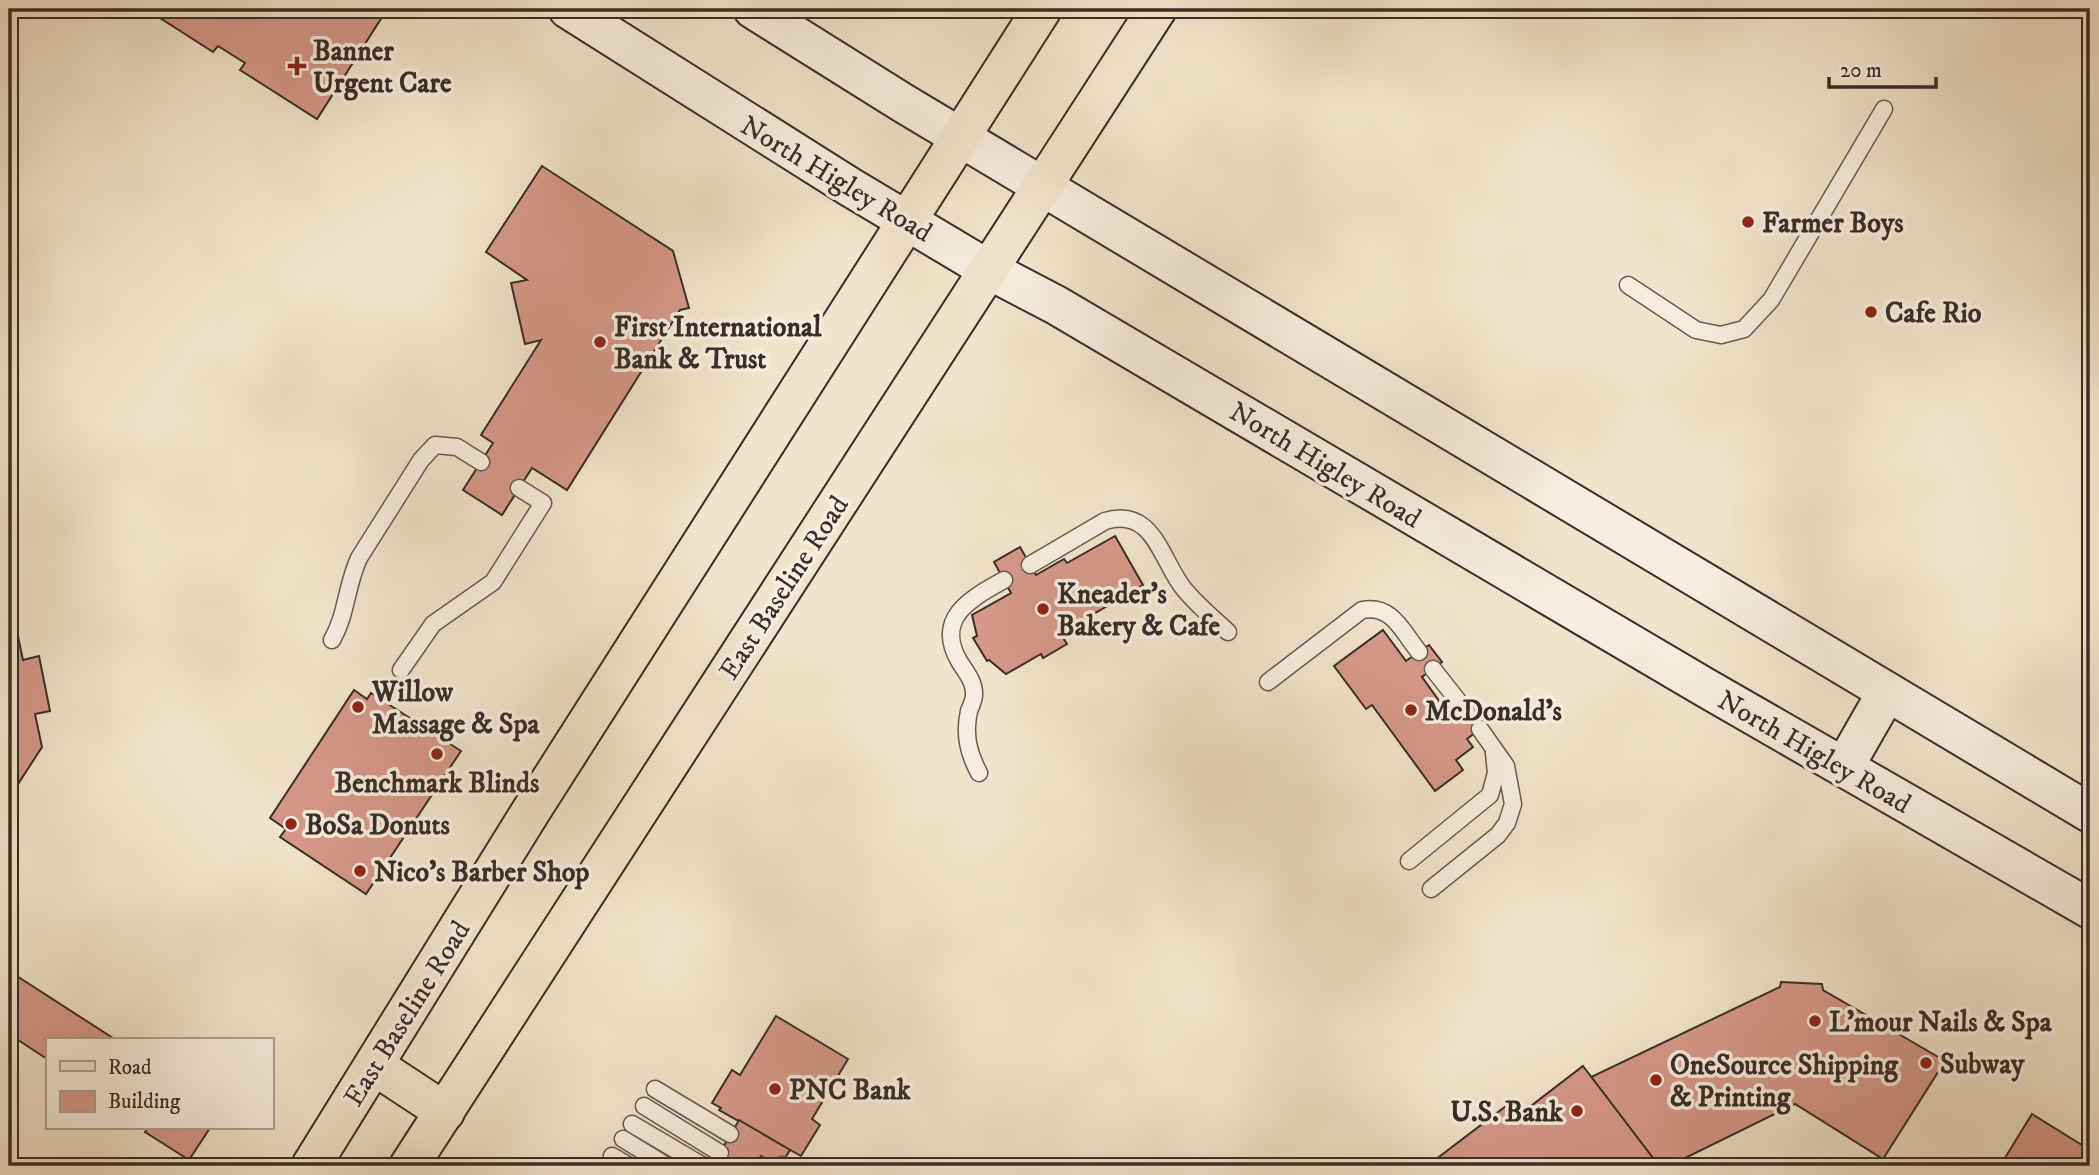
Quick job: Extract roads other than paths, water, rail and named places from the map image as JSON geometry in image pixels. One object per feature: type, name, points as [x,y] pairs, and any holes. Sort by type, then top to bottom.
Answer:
[{"type":"main road","name":"North Higley Road","points":[[568,9],[690,88],[989,270],[1056,305],[2090,909]]},
{"type":"main road","points":[[752,9],[2090,813]]},
{"type":"main road","name":"East Baseline Road","points":[[311,1166],[531,811],[1042,9]]},
{"type":"main road","name":"East Baseline Road","points":[[409,1166],[1157,9]]},
{"type":"main road","points":[[1844,767],[1887,692]]},
{"type":"main road","points":[[375,1066],[444,1112]]},
{"type":"lane","points":[[1628,285],[1696,330],[1721,335],[1744,329],[1771,300],[1884,109]]},
{"type":"lane","points":[[331,640],[342,622],[352,574],[359,558],[421,460],[435,446],[457,447],[481,462]]},
{"type":"lane","points":[[401,670],[433,624],[493,582],[543,503],[519,488]]},
{"type":"lane","points":[[1030,565],[1105,522],[1117,518],[1134,520],[1151,533],[1183,587],[1228,632]]},
{"type":"lane","points":[[979,773],[966,740],[974,694],[970,678],[957,658],[951,640],[959,609],[1004,580]]},
{"type":"lane","points":[[1268,682],[1362,610],[1375,608],[1388,613],[1419,652]]},
{"type":"lane","points":[[1433,669],[1466,711]]},
{"type":"lane","points":[[1431,889],[1498,835],[1507,822],[1513,804],[1506,766],[1480,729]]},
{"type":"lane","points":[[1409,861],[1490,795],[1496,773],[1493,748]]},
{"type":"lane","points":[[655,1089],[730,1134]]},
{"type":"lane","points":[[644,1106],[720,1153]]},
{"type":"lane","points":[[632,1124],[703,1166]]},
{"type":"lane","points":[[623,1139],[667,1166]]},
{"type":"lane","points":[[612,1156],[629,1166]]},
{"type":"place","name":"Banner Urgent Care","points":[[297,66]]},
{"type":"place","name":"Farmer Boys","points":[[1748,222]]},
{"type":"place","name":"Cafe Rio","points":[[1871,312]]},
{"type":"place","name":"First International Bank & Trust","points":[[600,342]]},
{"type":"place","name":"Kneader's Bakery & Cafe","points":[[1043,609]]},
{"type":"place","name":"Willow Massage & Spa","points":[[358,707]]},
{"type":"place","name":"McDonald's","points":[[1411,710]]},
{"type":"place","name":"Benchmark Blinds","points":[[437,754]]},
{"type":"place","name":"BoSa Donuts","points":[[291,824]]},
{"type":"place","name":"Nico's Barber Shop","points":[[360,871]]},
{"type":"place","name":"L'mour Nails & Spa","points":[[1815,1021]]},
{"type":"place","name":"Subway","points":[[1926,1063]]},
{"type":"place","name":"OneSource Shipping & Printing","points":[[1656,1080]]},
{"type":"place","name":"PNC Bank","points":[[775,1089]]},
{"type":"place","name":"U.S. Bank","points":[[1577,1111]]}]
